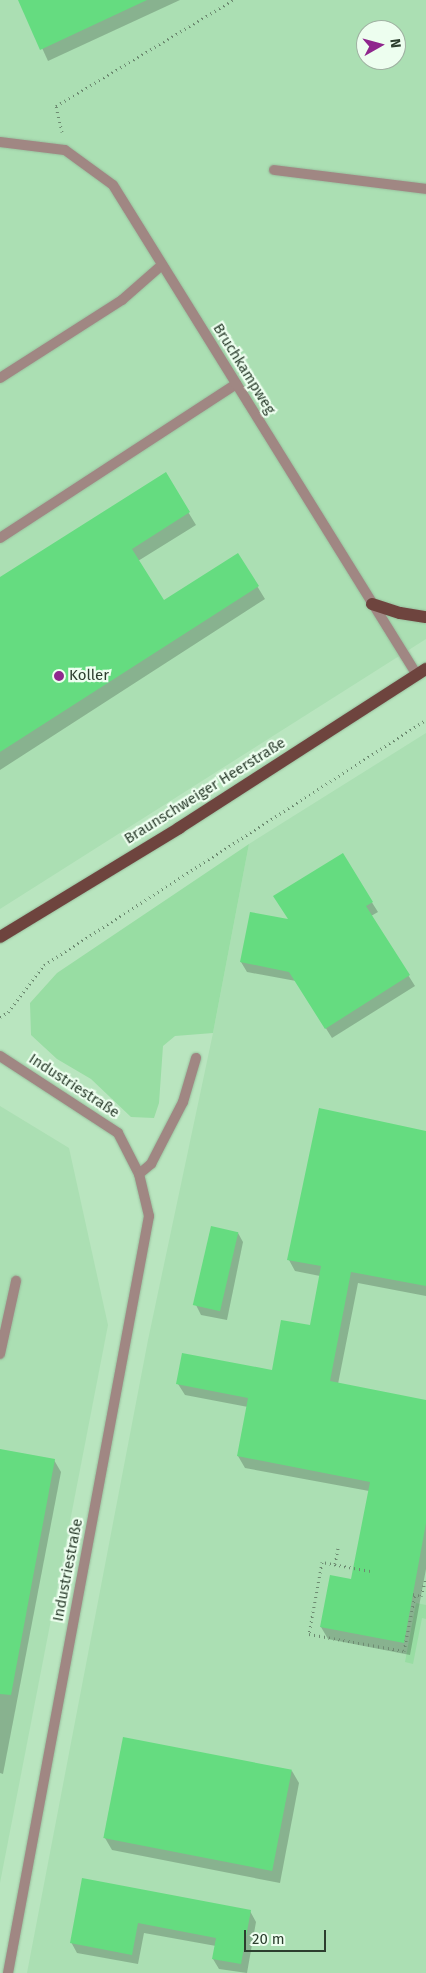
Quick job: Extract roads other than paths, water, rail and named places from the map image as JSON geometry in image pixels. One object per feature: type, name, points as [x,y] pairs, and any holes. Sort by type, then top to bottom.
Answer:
[{"type":"main road","points":[[372,604],[400,613],[426,617]]},
{"type":"main road","name":"Braunschweiger Heerstraße","points":[[0,937],[178,828],[421,672]]},
{"type":"street","name":"Bruchkampweg","points":[[0,142],[65,150],[113,185],[372,604],[421,672]]},
{"type":"street","points":[[274,170],[426,189]]},
{"type":"street","points":[[0,378],[122,300],[162,264]]},
{"type":"street","points":[[0,538],[236,384]]},
{"type":"street","name":"Industriestraße","points":[[0,1056],[118,1133],[139,1174],[149,1216],[8,1973]]},
{"type":"street","points":[[139,1174],[151,1164],[183,1102],[196,1058]]},
{"type":"street","points":[[0,1354],[16,1281]]},
{"type":"place","name":"Koller","points":[[59,676]]}]
